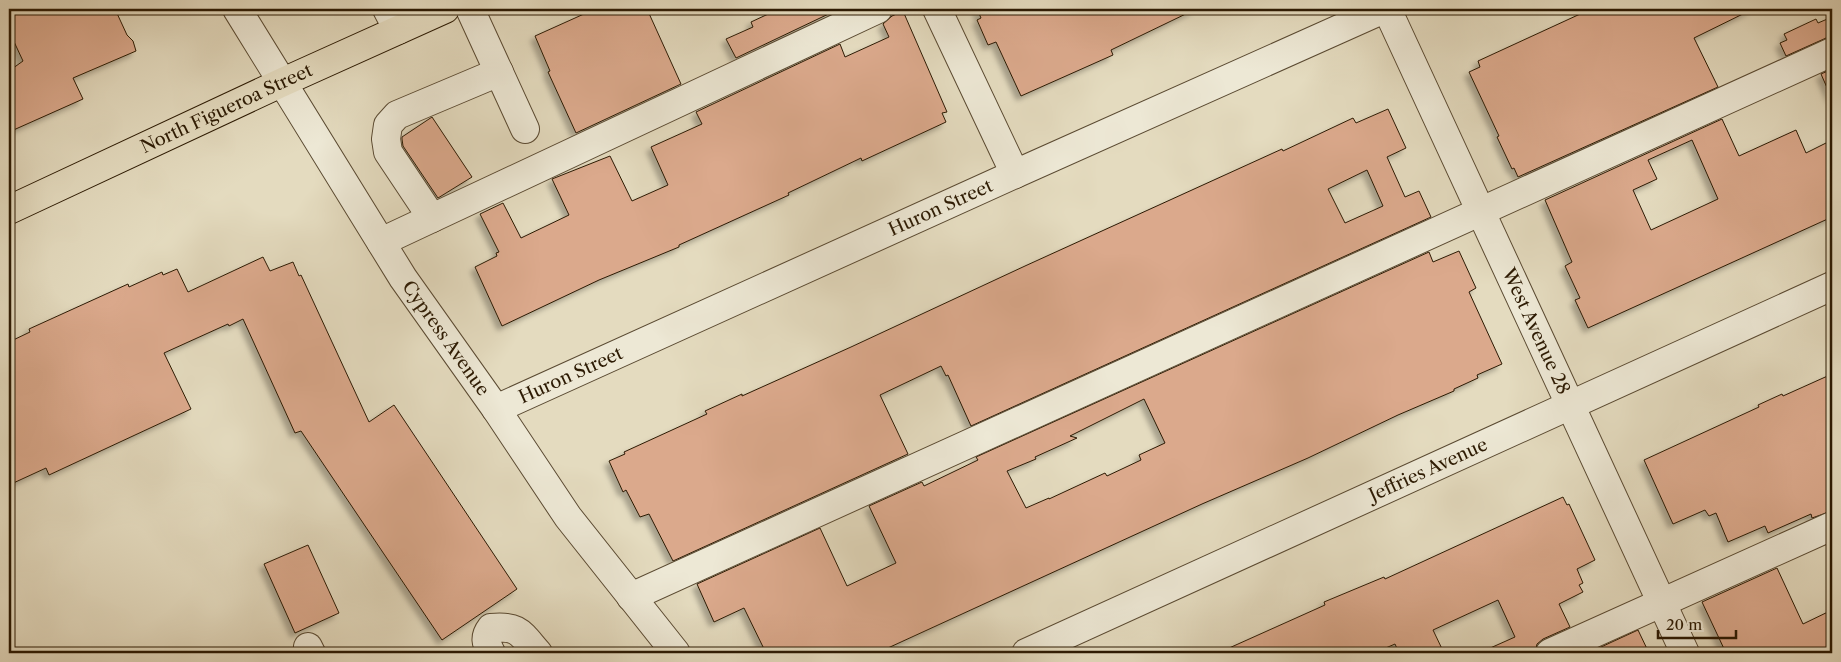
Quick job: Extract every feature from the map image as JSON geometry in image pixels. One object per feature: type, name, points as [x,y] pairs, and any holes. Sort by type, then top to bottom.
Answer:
[{"type":"main road","name":"North Figueroa Street","points":[[9,210],[283,82],[393,19],[445,9]]},
{"type":"street","name":"Cypress Avenue","points":[[237,9],[421,305],[496,409],[568,517],[676,653]]},
{"type":"street","points":[[470,9],[525,129]]},
{"type":"street","points":[[381,242],[878,9]]},
{"type":"street","points":[[937,9],[1015,174]]},
{"type":"street","name":"Huron Street","points":[[496,409],[1015,174],[1386,9]]},
{"type":"street","name":"West Avenue 28","points":[[1386,9],[1685,653]]},
{"type":"street","points":[[631,597],[1832,52]]},
{"type":"street","points":[[432,218],[388,152],[386,139],[388,125],[397,115],[499,72]]},
{"type":"street","name":"Jeffries Avenue","points":[[1026,653],[1832,286]]},
{"type":"street","points":[[1550,653],[1832,526]]},
{"type":"street","points":[[491,653],[486,643],[486,634],[491,628],[506,626],[517,629],[538,653]]},
{"type":"building","points":[[9,9],[115,9],[127,35],[133,41],[136,51],[73,78],[83,99],[9,132],[9,71],[23,61],[9,31]]},
{"type":"building","points":[[595,9],[647,9],[681,84],[576,133],[548,72],[550,71],[535,36]]},
{"type":"building","points":[[779,9],[839,9],[736,58],[726,39],[753,27],[751,22]]},
{"type":"building","points":[[977,9],[1196,9],[1111,50],[1113,55],[1021,96],[996,42],[988,45],[977,20],[981,18]]},
{"type":"building","points":[[1591,9],[1753,9],[1694,38],[1718,87],[1518,177],[1514,168],[1512,169],[1497,137],[1499,136],[1469,72],[1480,67],[1478,61]]},
{"type":"building","points":[[903,11],[947,112],[942,113],[946,122],[862,161],[861,158],[788,193],[789,195],[679,245],[679,247],[599,280],[502,326],[475,267],[497,256],[496,253],[499,252],[480,214],[503,203],[521,238],[569,215],[552,179],[610,156],[632,201],[668,185],[651,147],[702,124],[696,112],[840,44],[845,57],[889,37],[883,24],[892,16]]},
{"type":"building","points":[[1832,17],[1832,37],[1786,56],[1780,43],[1787,40],[1784,34],[1816,19],[1818,23]]},
{"type":"building","points":[[1832,69],[1832,99],[1821,74]]},
{"type":"building","points":[[1388,109],[1406,148],[1387,157],[1405,197],[1419,191],[1431,217],[971,426],[948,375],[946,376],[941,366],[880,395],[908,454],[673,561],[649,514],[640,517],[626,490],[623,492],[609,461],[625,454],[624,452],[707,414],[705,411],[851,347],[1282,149],[1283,151],[1353,118],[1356,123]],"holes":[[[1367,170],[1383,206],[1345,223],[1328,189]]]},
{"type":"building","points":[[432,117],[472,177],[438,198],[403,146],[402,139],[402,137]]},
{"type":"building","points":[[1722,119],[1739,156],[1796,130],[1806,153],[1832,140],[1832,217],[1588,328],[1575,300],[1580,298],[1565,266],[1572,262],[1545,200]],"holes":[[[1692,140],[1718,199],[1651,230],[1633,190],[1657,179],[1648,160]]]},
{"type":"building","points":[[1459,251],[1476,288],[1469,292],[1502,364],[1477,375],[1478,378],[1454,389],[1454,391],[877,653],[766,653],[744,608],[714,622],[697,584],[820,528],[847,586],[896,563],[869,506],[922,482],[924,486],[978,460],[976,457],[1429,252],[1433,262]],"holes":[[[1144,399],[1165,443],[1139,455],[1141,460],[1107,476],[1105,473],[1026,508],[1007,471],[1036,459],[1035,457],[1077,438],[1070,436]]]},
{"type":"building","points":[[263,257],[270,271],[293,262],[299,276],[301,275],[369,422],[394,405],[517,589],[442,640],[301,431],[295,433],[243,319],[164,353],[191,409],[49,475],[46,468],[9,485],[9,342],[30,332],[29,329],[128,284],[129,287],[162,272],[163,275],[177,269],[188,292]]},
{"type":"building","points":[[1832,374],[1832,511],[1812,518],[1811,514],[1768,533],[1765,526],[1728,542],[1716,513],[1709,516],[1705,510],[1673,524],[1644,460],[1759,407],[1758,405],[1782,394],[1783,396]]},
{"type":"building","points":[[1563,497],[1567,505],[1569,504],[1595,560],[1577,569],[1583,583],[1579,585],[1583,592],[1559,604],[1570,627],[1543,639],[1537,644],[1535,653],[1479,653],[1515,637],[1498,600],[1433,630],[1444,653],[1399,653],[1395,644],[1374,653],[1218,653],[1325,605],[1324,602],[1384,577],[1385,579]]},
{"type":"building","points":[[308,545],[339,613],[295,633],[264,564]]},
{"type":"building","points":[[1777,568],[1803,624],[1832,610],[1832,653],[1726,653],[1702,602]]},
{"type":"building","points":[[1638,630],[1649,653],[1588,653]]}]
